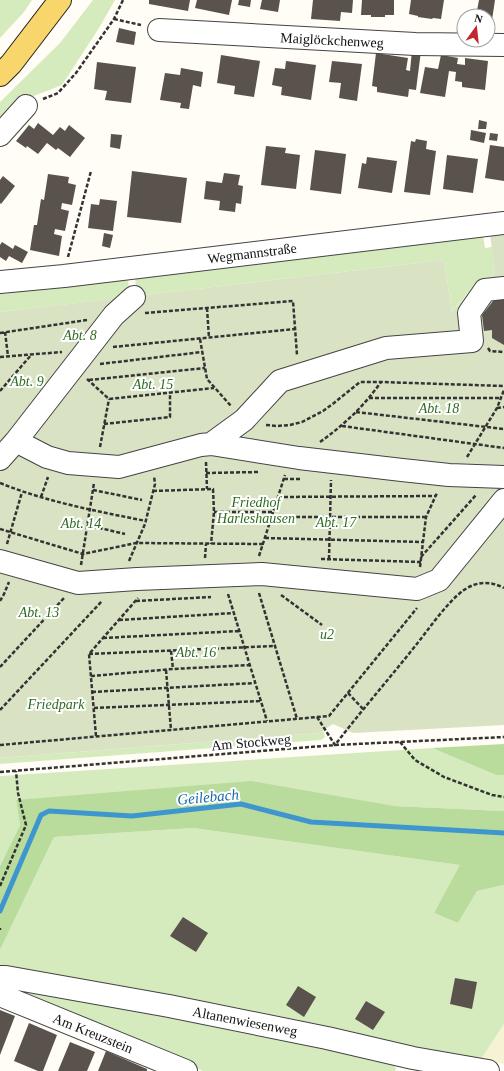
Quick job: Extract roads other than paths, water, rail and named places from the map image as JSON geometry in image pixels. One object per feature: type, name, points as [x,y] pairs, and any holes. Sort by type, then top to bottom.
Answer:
[{"type":"main road","points":[[0,75],[11,64],[60,0]]},
{"type":"street","name":"Maiglöckchenweg","points":[[159,30],[415,44],[504,45]]},
{"type":"street","points":[[0,135],[26,106]]},
{"type":"street","name":"Wegmannstraße","points":[[0,282],[64,276],[504,223]]},
{"type":"street","points":[[211,444],[244,420],[280,381],[386,348],[472,341],[469,313],[485,290],[504,288]]},
{"type":"street","points":[[0,459],[81,374],[87,350],[114,315],[134,297]]},
{"type":"street","points":[[16,441],[47,457],[68,464],[120,467],[201,445],[211,444],[331,462],[449,474],[498,476]]},
{"type":"street","points":[[1,561],[78,583],[124,572],[224,589],[253,575],[262,574],[329,581],[419,596],[440,580],[504,500]]},
{"type":"street","name":"Altanenwiesenweg","points":[[0,977],[169,1006],[327,1038],[410,1064],[488,1071]]},
{"type":"street","name":"Am Kreuzstein","points":[[0,995],[186,1071]]},
{"type":"waterway","name":"Geilebach","points":[[0,911],[41,815],[49,811],[132,816],[241,804],[311,822],[504,833]]},
{"type":"park label","name":"Abt. 8","points":[[80,335]]},
{"type":"park label","name":"Abt. 9","points":[[27,381]]},
{"type":"park label","name":"Abt. 15","points":[[153,384]]},
{"type":"park label","name":"Abt. 18","points":[[439,408]]},
{"type":"park label","name":"Friedhof Harleshausen","points":[[256,510]]},
{"type":"park label","name":"Abt. 17","points":[[336,522]]},
{"type":"park label","name":"Abt. 14","points":[[81,523]]},
{"type":"park label","name":"Abt. 13","points":[[39,612]]},
{"type":"park label","name":"u2","points":[[327,634]]},
{"type":"park label","name":"Abt. 16","points":[[196,652]]},
{"type":"park label","name":"Friedpark","points":[[56,704]]}]
